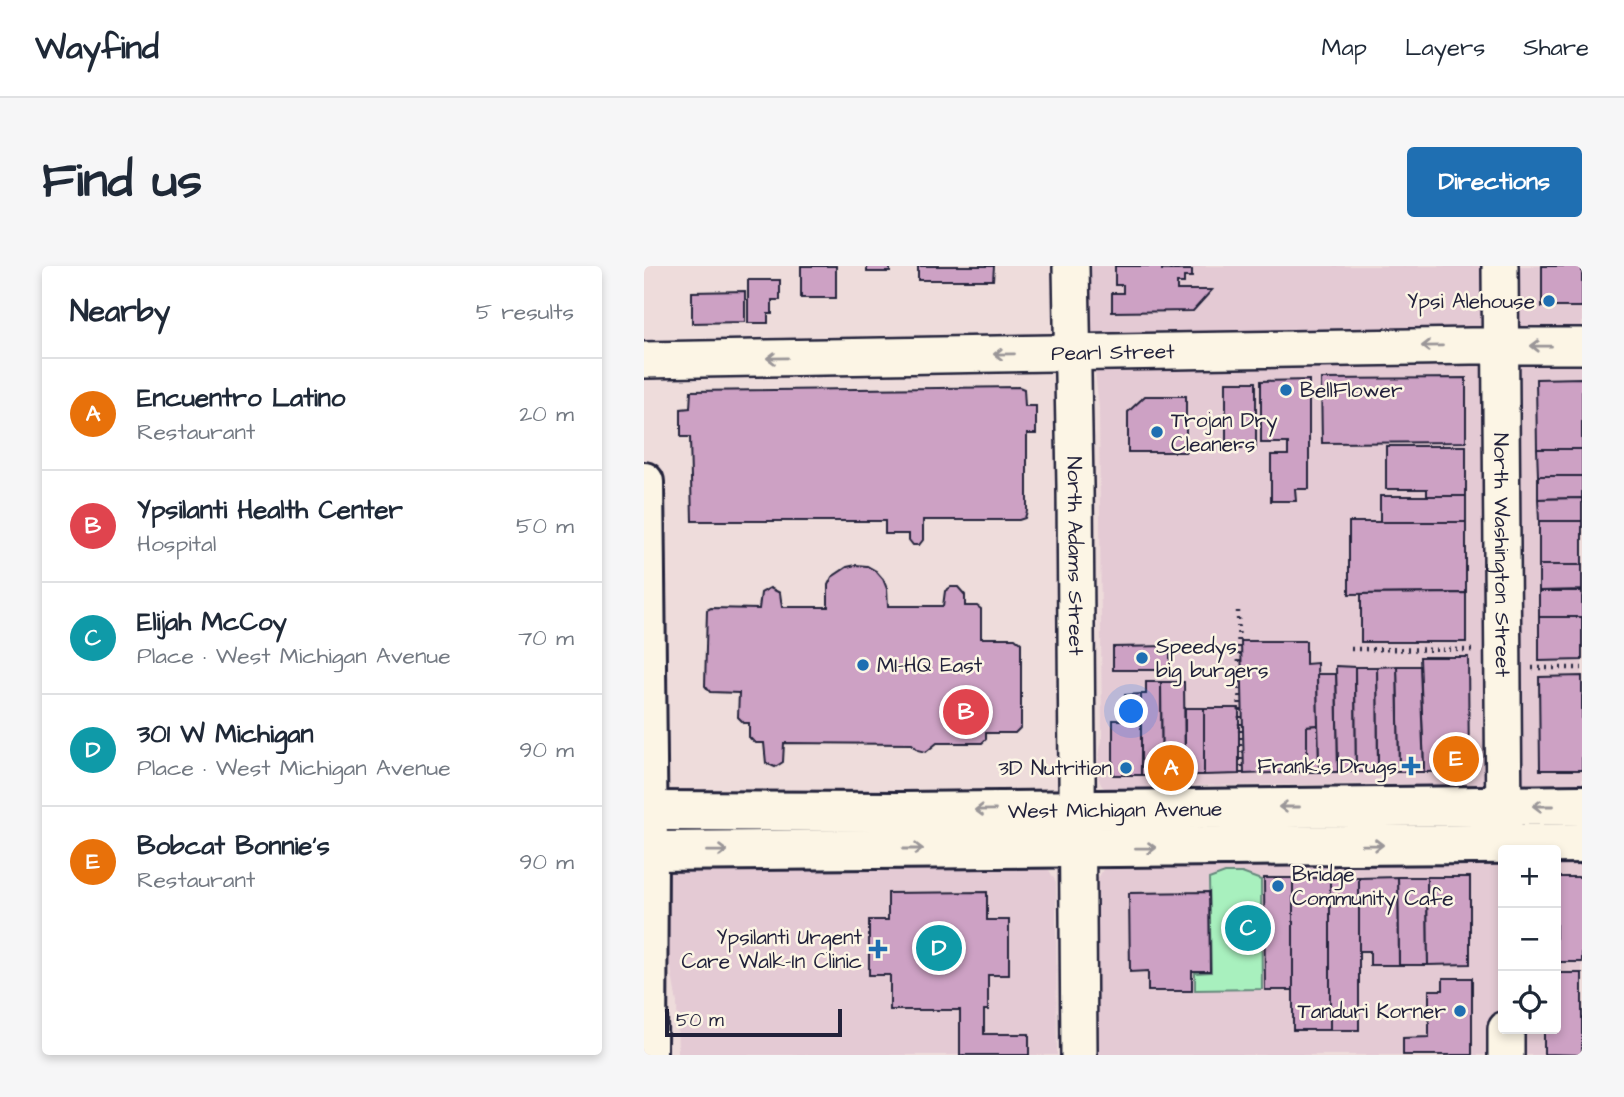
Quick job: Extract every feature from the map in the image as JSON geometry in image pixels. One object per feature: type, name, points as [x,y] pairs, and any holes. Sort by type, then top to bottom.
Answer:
[{"type":"main road","points":[[644,482],[648,811],[647,1055]]},
{"type":"main road","name":"West Michigan Avenue","points":[[648,811],[901,812],[1077,808],[1582,806]]},
{"type":"main road","name":"West Michigan Avenue","points":[[1543,845],[1582,843]]},
{"type":"main road","name":"West Michigan Avenue","points":[[648,851],[1498,847]]},
{"type":"street","name":"North Adams Street","points":[[1071,266],[1079,1055]]},
{"type":"street","name":"North Washington Street","points":[[1500,266],[1504,845]]},
{"type":"street","name":"Pearl Street","points":[[644,360],[1501,345],[1582,346]]},
{"type":"street","points":[[1506,1034],[1506,1055]]},
{"type":"path","points":[[1238,611],[1241,780]]},
{"type":"path","points":[[1352,649],[1474,650]]},
{"type":"path","points":[[1532,668],[1582,668]]},
{"type":"shaded area","points":[[1088,266],[1582,266],[1582,790],[1421,789],[1411,784],[1172,786],[1160,793],[1110,793],[1101,785],[1096,770],[1102,740],[1099,408],[1089,315]]},
{"type":"shaded area","points":[[1498,857],[1498,1034],[1561,1034],[1561,857],[1582,857],[1582,1055],[1098,1055],[1096,882],[1105,866]]},
{"type":"shaded area","points":[[1035,867],[1049,870],[1056,882],[1057,1055],[678,1055],[677,1003],[663,924],[664,871]]},
{"type":"green space","points":[[1225,873],[1242,873],[1261,880],[1262,989],[1195,990],[1195,973],[1211,972],[1209,879]]},
{"type":"building","points":[[801,266],[836,266],[836,298],[801,298]]},
{"type":"building","points":[[867,266],[890,266],[890,272],[867,272]]},
{"type":"building","points":[[918,266],[994,266],[993,280],[918,280]]},
{"type":"building","points":[[1115,266],[1162,266],[1162,270],[1192,270],[1192,277],[1184,277],[1184,283],[1177,283],[1177,290],[1212,290],[1193,311],[1112,312],[1112,293],[1123,293],[1123,285],[1115,285]]},
{"type":"building","points":[[1542,266],[1582,266],[1582,307],[1542,307]]},
{"type":"building","points":[[748,280],[780,280],[780,300],[772,300],[772,314],[768,314],[768,323],[748,323]]},
{"type":"building","points":[[745,291],[745,322],[692,323],[692,292]]},
{"type":"building","points":[[1466,378],[1466,442],[1322,443],[1321,379]]},
{"type":"building","points":[[1582,378],[1582,449],[1537,449],[1536,379]]},
{"type":"building","points":[[1309,380],[1309,489],[1295,489],[1296,501],[1271,501],[1271,455],[1288,455],[1288,443],[1261,443],[1261,381]]},
{"type":"building","points":[[1226,382],[1256,382],[1256,448],[1226,448]]},
{"type":"building","points":[[1024,389],[1025,406],[1036,406],[1036,434],[1027,434],[1025,518],[923,520],[923,540],[919,545],[913,545],[909,534],[885,534],[885,521],[692,521],[690,437],[681,437],[681,409],[690,408],[691,391]]},
{"type":"building","name":"Trojan Dry Cleaners","points":[[1145,396],[1186,396],[1186,452],[1128,452],[1128,412]]},
{"type":"building","points":[[1386,446],[1466,446],[1466,496],[1427,496],[1427,489],[1386,489]]},
{"type":"building","points":[[1537,449],[1582,449],[1582,476],[1538,476]]},
{"type":"building","points":[[1538,476],[1582,476],[1582,498],[1538,499]]},
{"type":"building","points":[[1380,496],[1466,496],[1466,522],[1380,522]]},
{"type":"building","points":[[1582,498],[1582,521],[1539,521],[1538,499]]},
{"type":"building","points":[[1539,521],[1582,521],[1582,565],[1539,565]]},
{"type":"building","points":[[1349,522],[1466,522],[1466,593],[1349,594]]},
{"type":"building","points":[[1539,565],[1582,565],[1582,590],[1539,591]]},
{"type":"building","name":"MI-HQ East","points":[[867,566],[883,579],[887,589],[888,606],[943,606],[945,591],[958,587],[965,595],[965,606],[977,606],[981,609],[981,638],[1015,638],[1021,643],[1021,727],[1015,733],[986,733],[986,739],[982,743],[937,743],[926,752],[918,750],[912,744],[784,743],[783,762],[775,767],[766,763],[764,743],[755,743],[749,737],[749,723],[744,723],[738,717],[739,693],[710,692],[705,686],[707,610],[759,609],[761,593],[770,588],[780,593],[782,607],[828,607],[828,585],[832,577],[847,567]]},
{"type":"building","points":[[1539,591],[1582,591],[1582,617],[1539,617]]},
{"type":"building","points":[[1466,593],[1466,642],[1361,642],[1361,594]]},
{"type":"building","points":[[1539,617],[1582,617],[1582,660],[1539,661]]},
{"type":"building","points":[[1241,641],[1306,641],[1306,664],[1317,663],[1318,725],[1307,726],[1307,772],[1244,774]]},
{"type":"building","name":"Speedys big burgers","points":[[1170,646],[1170,670],[1113,670],[1113,647]]},
{"type":"building","points":[[1420,657],[1468,657],[1469,771],[1424,772]]},
{"type":"building","points":[[1336,666],[1355,667],[1356,772],[1338,772]]},
{"type":"building","points":[[1397,666],[1420,666],[1424,772],[1399,772]]},
{"type":"building","points":[[1397,666],[1399,772],[1378,772],[1377,667]]},
{"type":"building","points":[[1355,667],[1377,667],[1378,772],[1356,772]]},
{"type":"building","points":[[1317,674],[1336,674],[1338,772],[1319,772]]},
{"type":"building","points":[[1582,676],[1582,770],[1540,770],[1539,677]]},
{"type":"building","points":[[1146,682],[1161,682],[1162,775],[1141,775],[1141,694],[1146,694]]},
{"type":"building","points":[[1161,682],[1184,682],[1185,775],[1162,775]]},
{"type":"building","points":[[1141,694],[1141,775],[1113,775],[1113,720],[1125,720],[1125,695]]},
{"type":"building","points":[[1185,708],[1204,708],[1204,775],[1185,775]]},
{"type":"building","points":[[1204,708],[1239,708],[1239,774],[1204,775]]},
{"type":"building","points":[[1318,725],[1319,772],[1307,772],[1307,726]]},
{"type":"building","points":[[1398,877],[1427,877],[1428,965],[1399,965]]},
{"type":"building","points":[[1398,877],[1399,965],[1370,965],[1370,951],[1359,951],[1359,878]]},
{"type":"building","points":[[1427,877],[1470,877],[1470,964],[1428,965]]},
{"type":"building","points":[[1561,877],[1582,877],[1582,962],[1561,962]]},
{"type":"building","points":[[1264,878],[1293,878],[1293,990],[1265,990]]},
{"type":"building","points":[[1293,878],[1330,878],[1330,1030],[1293,1030]]},
{"type":"building","points":[[1330,878],[1359,878],[1359,1030],[1330,1030]]},
{"type":"building","points":[[987,892],[987,920],[1009,920],[1009,975],[988,975],[988,1010],[984,1010],[984,1034],[1029,1034],[1029,1055],[960,1055],[960,1010],[890,1010],[890,975],[869,975],[869,920],[888,920],[888,893]]},
{"type":"building","points":[[1209,892],[1210,971],[1192,971],[1192,991],[1148,991],[1148,971],[1130,972],[1129,893]]},
{"type":"building","points":[[1561,973],[1582,973],[1582,1055],[1544,1054],[1544,1034],[1561,1034]]},
{"type":"building","points":[[1443,978],[1472,978],[1472,1055],[1403,1055],[1403,1038],[1429,1037],[1429,990],[1443,990]]},
{"type":"place","name":"Ypsi Alehouse","points":[[1549,301]]},
{"type":"place","name":"BellFlower","points":[[1286,390]]},
{"type":"place","name":"Trojan Dry Cleaners","points":[[1157,432]]},
{"type":"place","name":"Speedys big burgers","points":[[1142,658]]},
{"type":"place","name":"MI-HQ East","points":[[863,665]]},
{"type":"place","name":"Ypsilanti Health Center","points":[[966,712]]},
{"type":"place","name":"Bobcat Bonnie's","points":[[1456,759]]},
{"type":"place","name":"Frank's Drugs","points":[[1411,766]]},
{"type":"place","name":"3D Nutrition","points":[[1126,768]]},
{"type":"place","name":"Encuentro Latino","points":[[1171,768]]},
{"type":"place","name":"Bridge Community Cafe","points":[[1278,886]]},
{"type":"place","name":"Elijah McCoy","points":[[1248,928]]},
{"type":"place","name":"301 W Michigan","points":[[939,948]]},
{"type":"place","name":"Ypsilanti Urgent Care Walk-In Clinic","points":[[878,949]]},
{"type":"place","name":"Tanduri Korner","points":[[1460,1011]]}]
